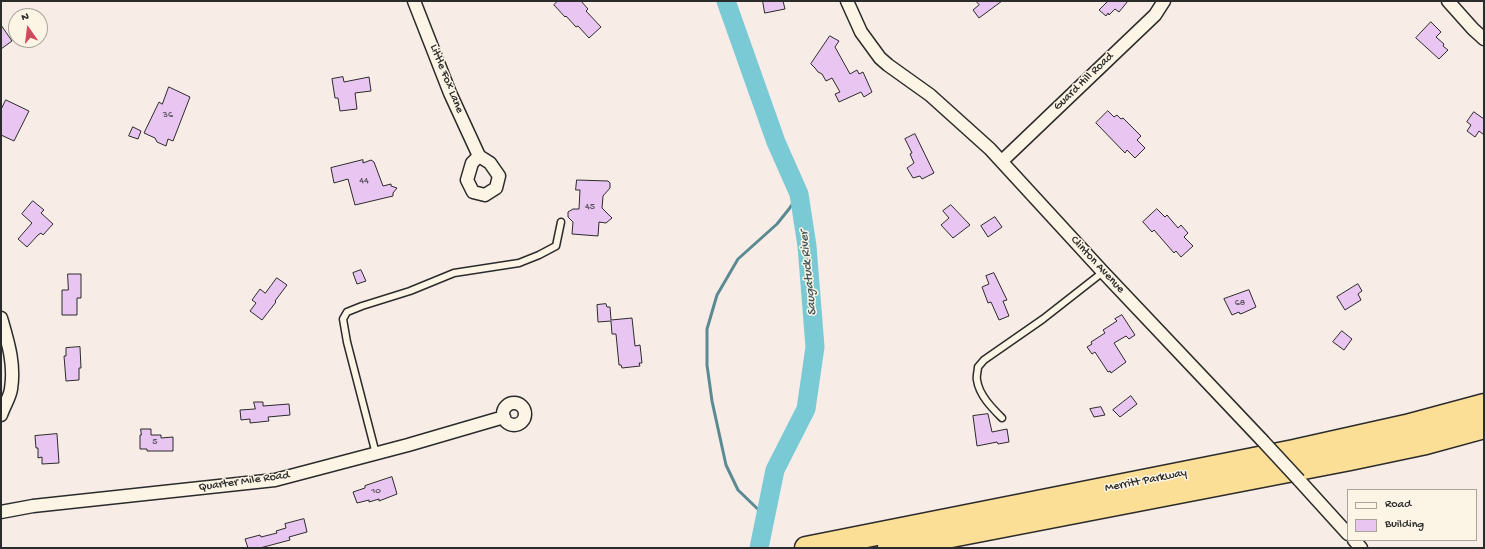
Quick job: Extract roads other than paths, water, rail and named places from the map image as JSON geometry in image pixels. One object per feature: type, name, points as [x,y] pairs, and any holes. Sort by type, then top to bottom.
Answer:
[{"type":"highway","name":"Merritt Parkway","points":[[812,547],[1294,451],[1398,428],[1484,405]]},
{"type":"highway","name":"Merritt Parkway","points":[[888,548],[1350,459],[1426,443],[1484,427]]},
{"type":"street","name":"Little Fox Lane","points":[[414,1],[450,93],[479,156]]},
{"type":"street","name":"Clinton Avenue","points":[[847,1],[861,32],[880,58],[936,100],[1002,161],[1103,272],[1262,440],[1347,533]]},
{"type":"street","name":"Guard Hill Road","points":[[1002,161],[1155,15],[1164,1]]},
{"type":"street","points":[[1448,1],[1484,39]]},
{"type":"street","points":[[1,318],[13,366],[11,390],[1,415]]},
{"type":"street","name":"Quarter Mile Road","points":[[1,512],[33,506],[275,480],[376,454],[504,417]]},
{"type":"lane","points":[[376,454],[347,342],[343,319],[347,312],[410,291],[454,273],[519,263],[539,255],[556,246],[561,222]]},
{"type":"lane","points":[[1002,418],[990,406],[982,393],[977,380],[978,367],[984,360],[1043,319],[1103,272]]},
{"type":"waterway","name":"Saugatuck River","points":[[726,1],[776,142],[799,194],[807,246],[815,347],[806,409],[775,470],[759,548]]},
{"type":"waterway","points":[[766,517],[738,490],[726,465],[712,401],[707,365],[707,329],[717,295],[738,259],[777,224],[799,194]]}]
